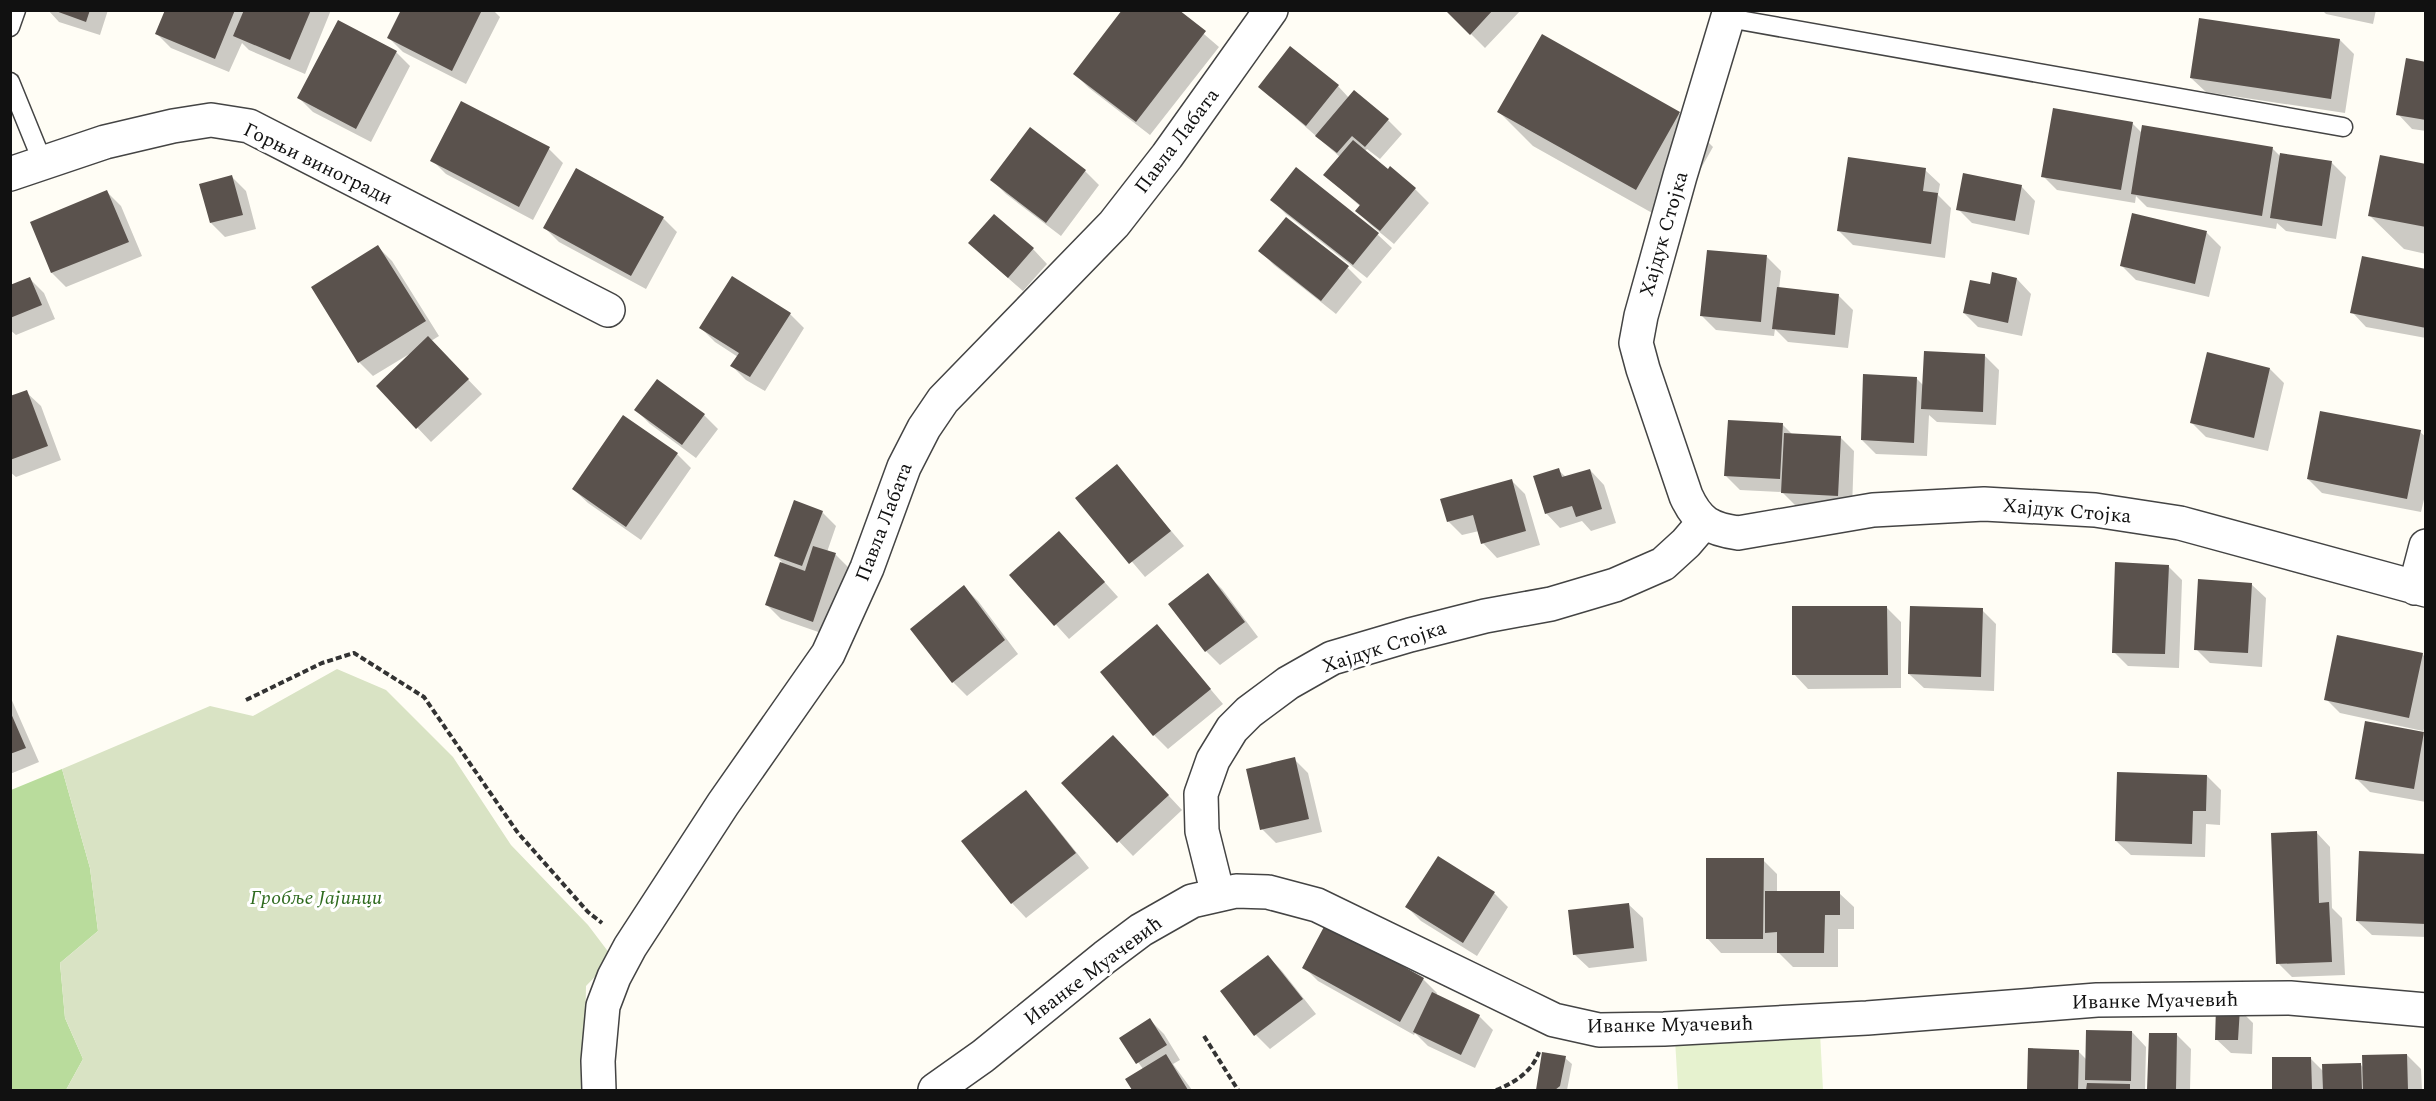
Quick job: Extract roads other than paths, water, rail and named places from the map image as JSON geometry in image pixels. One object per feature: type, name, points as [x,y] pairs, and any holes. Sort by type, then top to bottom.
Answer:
[{"type":"street","name":"Павла Лабата","points":[[599,1090],[598,1061],[603,1006],[614,977],[630,947],[723,804],[828,654],[867,568],[904,467],[924,428],[943,400],[1114,224],[1167,156],[1271,10]]},
{"type":"street","name":"Хајдук Стојка","points":[[1729,14],[1674,198],[1641,316],[1636,344],[1642,369],[1686,496],[1693,511],[1704,522],[1719,530],[1738,533],[1873,510],[1984,504],[2095,510],[2180,523],[2420,589]]},
{"type":"street","name":"Горњи виногради","points":[[10,174],[105,142],[173,126],[211,120],[249,126],[608,310]]},
{"type":"street","name":"Хајдук Стојка","points":[[1218,895],[1202,831],[1201,794],[1213,760],[1232,729],[1249,712],[1288,683],[1332,658],[1485,616],[1551,604],[1615,585],[1663,564],[1704,522]]},
{"type":"street","points":[[2420,589],[2426,546]]},
{"type":"street","name":"Иванке Муачевић","points":[[935,1090],[983,1056],[1141,930],[1192,901],[1236,891],[1268,892],[1317,905],[1554,1020],[1599,1030],[1664,1029],[1867,1018],[2097,1000],[2290,998],[2426,1010]]},
{"type":"lane","points":[[10,27],[16,10]]},
{"type":"lane","points":[[1729,14],[2343,127]]},
{"type":"lane","points":[[10,82],[43,163]]},
{"type":"park label","name":"Гробље Јајинци","points":[[316,898]]}]
